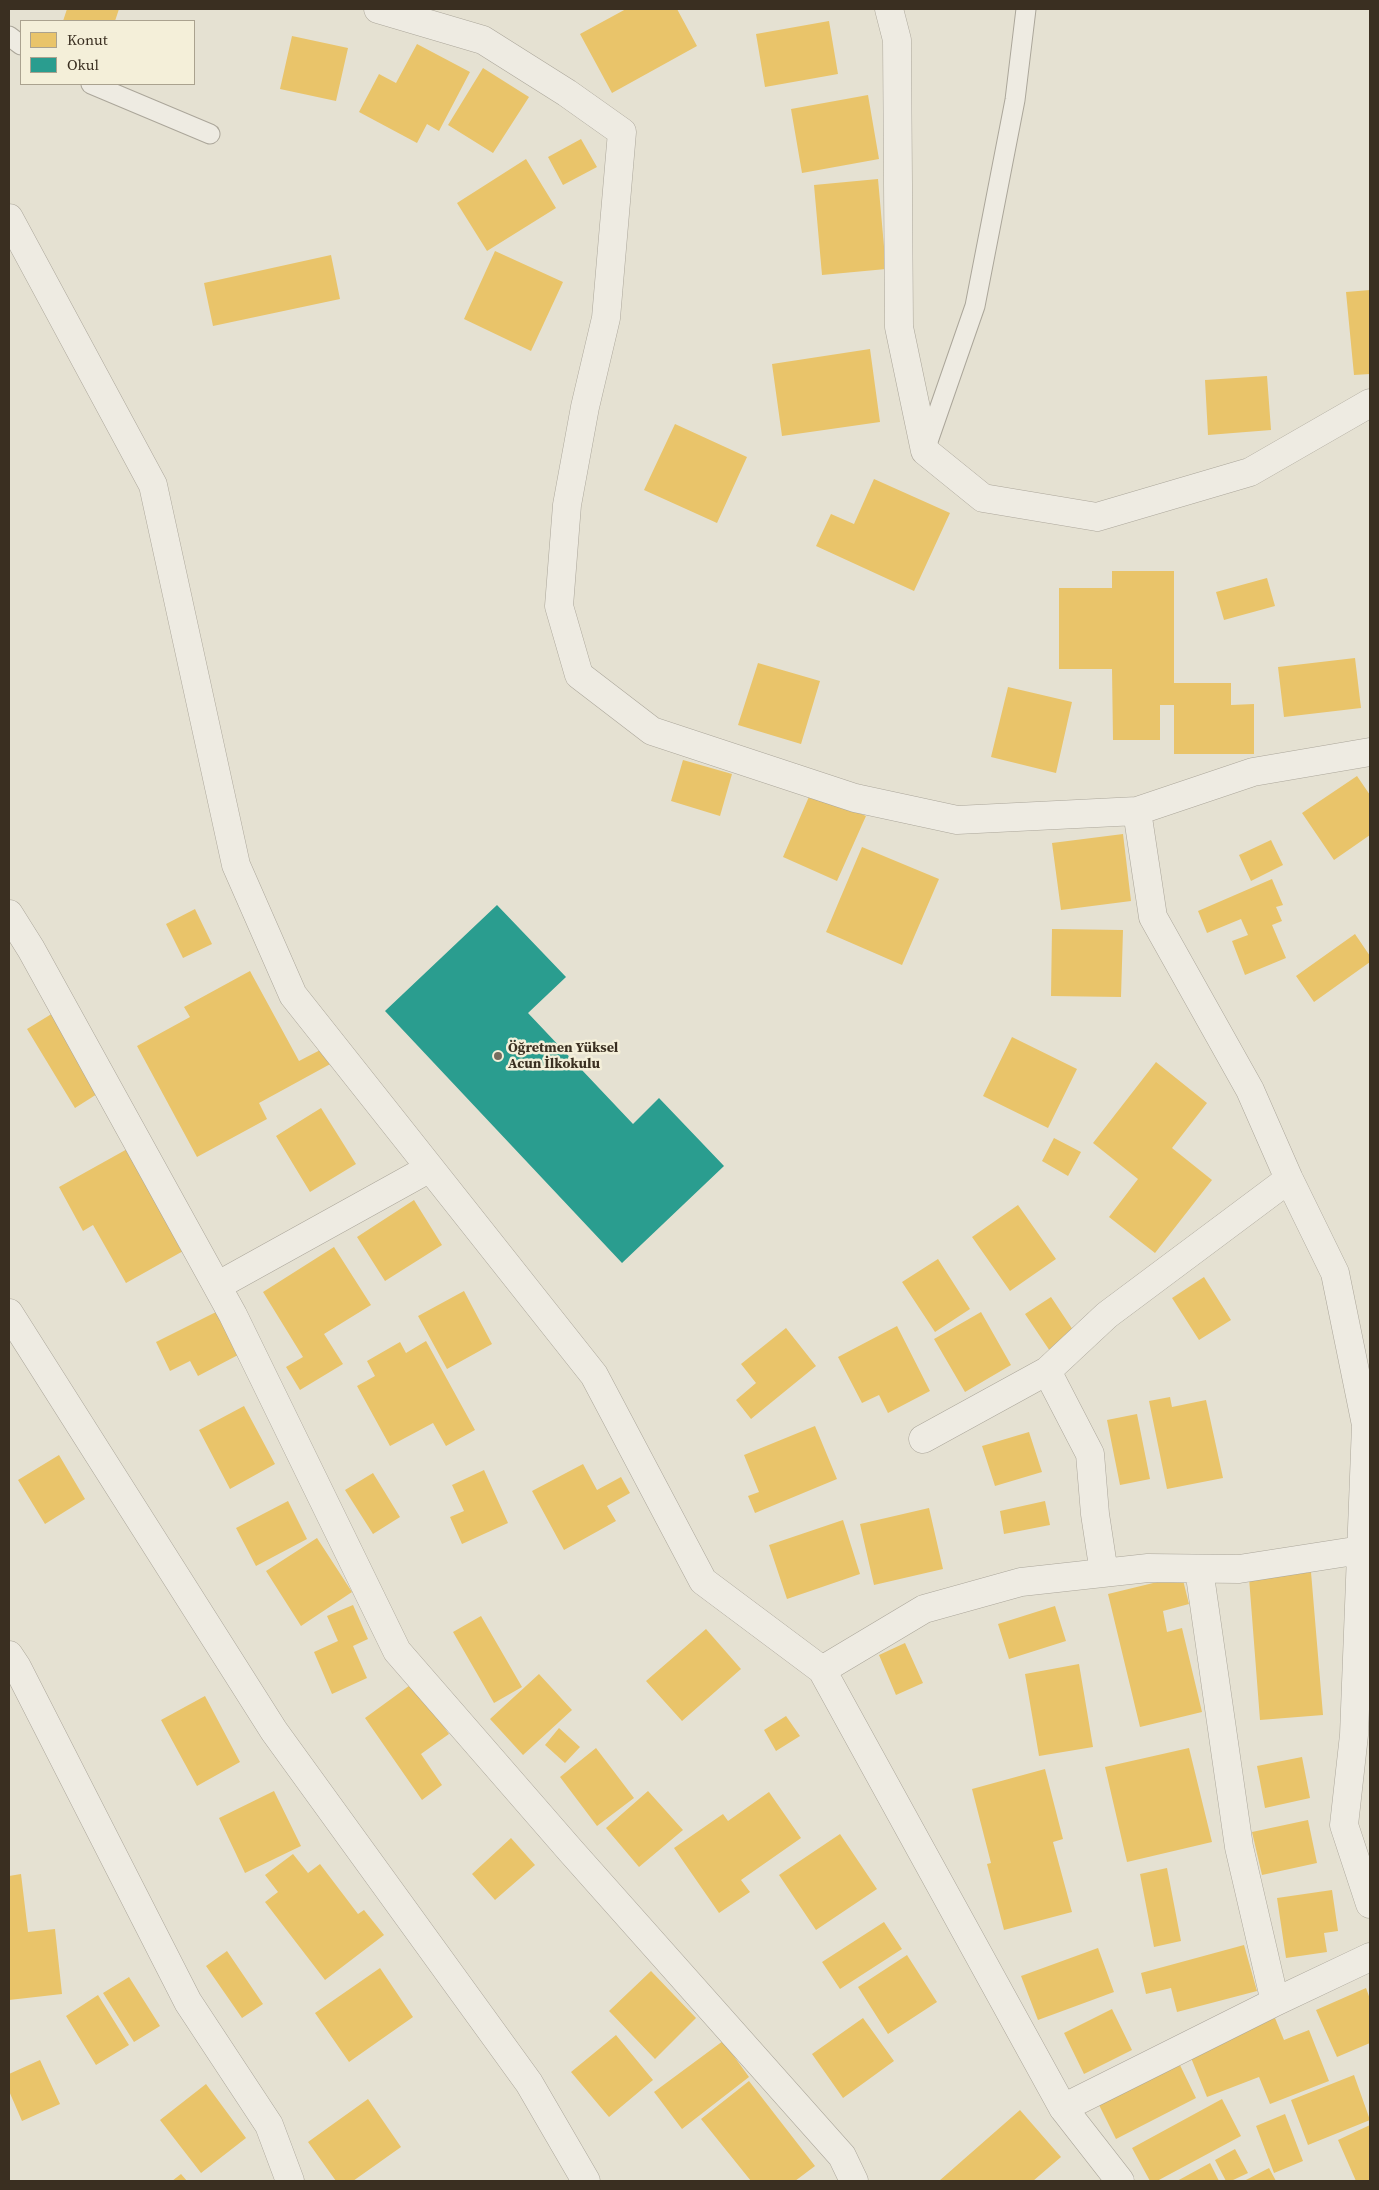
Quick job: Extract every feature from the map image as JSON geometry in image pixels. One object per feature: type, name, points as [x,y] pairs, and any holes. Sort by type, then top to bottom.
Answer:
[{"type":"street","points":[[378,9],[482,40],[567,94],[622,132],[606,318],[585,407],[567,504],[558,606],[579,675],[652,731],[855,798],[956,820],[1137,810],[1253,772],[1370,752]]},
{"type":"street","points":[[889,9],[897,40],[899,327],[925,451],[983,498],[1097,517],[1250,472],[1370,403]]},
{"type":"street","points":[[9,218],[153,485],[236,865],[293,995],[594,1375],[703,1581],[822,1670],[1063,2108],[1120,2181]]},
{"type":"street","points":[[1137,810],[1152,917],[1250,1090],[1289,1179],[1336,1273],[1366,1425],[1360,1550],[1364,1607],[1354,1735],[1344,1825],[1370,1904]]},
{"type":"street","points":[[9,914],[31,949],[233,1315],[397,1651],[570,1850],[842,2156],[854,2181]]},
{"type":"street","points":[[217,1286],[430,1168]]},
{"type":"street","points":[[923,1439],[1047,1371],[1108,1314],[1289,1179]]},
{"type":"street","points":[[9,1313],[274,1731],[529,2083],[586,2181]]},
{"type":"street","points":[[1047,1371],[1090,1454],[1095,1514],[1104,1573]]},
{"type":"street","points":[[822,1670],[924,1609],[1020,1582],[1148,1568],[1239,1569],[1360,1550]]},
{"type":"street","points":[[1199,1569],[1239,1847],[1275,2002]]},
{"type":"street","points":[[9,1655],[17,1667],[188,2002],[269,2125],[290,2181]]},
{"type":"street","points":[[1063,2108],[1275,2002],[1370,1958]]},
{"type":"lane","points":[[925,451],[975,306],[1015,100],[1026,9]]},
{"type":"lane","points":[[9,36],[20,44]]},
{"type":"lane","points":[[93,85],[210,134]]},
{"type":"building: Konut","points":[[67,9],[119,9],[115,20],[63,20]]},
{"type":"building: Konut","points":[[626,9],[677,9],[697,46],[612,93],[580,34]]},
{"type":"building: Konut","points":[[829,21],[838,74],[765,87],[756,34]]},
{"type":"building: Konut","points":[[292,36],[348,48],[336,101],[280,89]]},
{"type":"building: Konut","points":[[417,44],[470,72],[439,131],[427,124],[417,143],[359,112],[379,74],[396,83]]},
{"type":"building: Konut","points":[[483,68],[529,97],[493,153],[448,125]]},
{"type":"building: Konut","points":[[868,95],[879,159],[802,173],[791,109]]},
{"type":"building: Konut","points":[[581,139],[597,167],[563,185],[548,157]]},
{"type":"building: Konut","points":[[526,159],[556,208],[487,251],[457,203]]},
{"type":"building: Konut","points":[[878,179],[886,269],[822,275],[814,185]]},
{"type":"building: Konut","points":[[495,251],[563,282],[531,351],[464,319]]},
{"type":"building: Konut","points":[[331,255],[340,299],[213,326],[204,283]]},
{"type":"building: Konut","points":[[1370,290],[1370,374],[1354,375],[1346,292]]},
{"type":"building: Konut","points":[[870,349],[880,422],[782,436],[772,364]]},
{"type":"building: Konut","points":[[1267,376],[1271,430],[1208,435],[1205,380]]},
{"type":"building: Konut","points":[[675,424],[747,457],[717,523],[644,490]]},
{"type":"building: Konut","points":[[874,479],[950,513],[914,591],[816,546],[831,514],[854,524]]},
{"type":"building: Konut","points":[[1112,571],[1174,571],[1174,683],[1231,683],[1231,705],[1254,704],[1254,754],[1174,754],[1174,705],[1160,705],[1160,740],[1113,740],[1112,669],[1059,669],[1059,588],[1112,588]]},
{"type":"building: Konut","points":[[1267,578],[1275,606],[1224,620],[1216,592]]},
{"type":"building: Konut","points":[[1355,658],[1361,708],[1284,717],[1278,667]]},
{"type":"building: Konut","points":[[758,663],[820,681],[801,744],[738,725]]},
{"type":"building: Konut","points":[[1008,687],[1072,702],[1056,773],[991,757]]},
{"type":"building: Konut","points":[[683,760],[732,774],[720,816],[671,801]]},
{"type":"building: Konut","points":[[1357,776],[1370,795],[1370,835],[1334,860],[1302,813]]},
{"type":"building: Konut","points":[[811,792],[866,816],[837,881],[783,857]]},
{"type":"building: Konut","points":[[1123,834],[1131,901],[1061,910],[1052,843]]},
{"type":"building: Konut","points":[[1271,840],[1283,865],[1251,881],[1239,855]]},
{"type":"building: Konut","points":[[862,847],[939,879],[902,965],[826,932]]},
{"type":"building: Konut","points":[[1272,879],[1283,905],[1276,907],[1282,921],[1272,925],[1286,958],[1245,975],[1232,941],[1248,935],[1241,919],[1207,933],[1198,911]]},
{"type":"building: Konut","points":[[195,909],[212,944],[183,958],[166,924]]},
{"type":"building: Konut","points":[[1052,929],[1123,930],[1121,997],[1051,996]]},
{"type":"building: Konut","points":[[1355,934],[1370,956],[1370,962],[1314,1002],[1296,976]]},
{"type":"building: Konut","points":[[250,971],[299,1061],[326,1047],[334,1062],[259,1103],[267,1119],[197,1157],[137,1046],[190,1017],[184,1007]]},
{"type":"building: Konut","points":[[58,1010],[105,1089],[75,1108],[27,1029]]},
{"type":"building: Konut","points":[[1012,1037],[1077,1069],[1048,1128],[983,1096]]},
{"type":"building: Konut","points":[[1156,1062],[1207,1103],[1172,1148],[1212,1180],[1155,1253],[1109,1217],[1138,1179],[1093,1143]]},
{"type":"building: Konut","points":[[321,1108],[356,1164],[310,1192],[276,1136]]},
{"type":"building: Konut","points":[[1054,1138],[1081,1152],[1068,1176],[1042,1161]]},
{"type":"building: Konut","points":[[129,1148],[185,1250],[126,1283],[93,1225],[83,1231],[59,1187]]},
{"type":"building: Konut","points":[[414,1200],[442,1245],[385,1281],[357,1237]]},
{"type":"building: Konut","points":[[1018,1205],[1056,1259],[1010,1291],[972,1237]]},
{"type":"building: Konut","points":[[334,1247],[371,1305],[324,1334],[343,1364],[300,1390],[286,1367],[303,1357],[263,1292]]},
{"type":"building: Konut","points":[[938,1259],[970,1309],[935,1332],[902,1282]]},
{"type":"building: Konut","points":[[1204,1277],[1231,1320],[1199,1340],[1172,1298]]},
{"type":"building: Konut","points":[[464,1291],[492,1344],[447,1369],[418,1316]]},
{"type":"building: Konut","points":[[1051,1297],[1079,1339],[1054,1357],[1025,1314]]},
{"type":"building: Konut","points":[[216,1312],[238,1355],[198,1376],[190,1361],[170,1371],[156,1342]]},
{"type":"building: Konut","points":[[981,1312],[1011,1365],[965,1392],[934,1339]]},
{"type":"building: Konut","points":[[897,1326],[930,1391],[888,1413],[879,1395],[862,1403],[838,1357]]},
{"type":"building: Konut","points":[[786,1328],[816,1366],[751,1419],[736,1400],[756,1383],[741,1364]]},
{"type":"building: Konut","points":[[426,1341],[475,1430],[446,1446],[433,1423],[390,1446],[357,1386],[375,1376],[367,1361],[400,1342],[406,1353]]},
{"type":"building: Konut","points":[[1170,1397],[1172,1407],[1206,1400],[1223,1478],[1167,1489],[1149,1401]]},
{"type":"building: Konut","points":[[244,1406],[275,1464],[230,1489],[199,1430]]},
{"type":"building: Konut","points":[[1137,1414],[1150,1479],[1120,1485],[1107,1420]]},
{"type":"building: Konut","points":[[815,1426],[837,1479],[755,1513],[748,1496],[759,1492],[744,1455]]},
{"type":"building: Konut","points":[[1029,1432],[1042,1472],[995,1486],[982,1446]]},
{"type":"building: Konut","points":[[59,1455],[85,1499],[45,1524],[18,1480]]},
{"type":"building: Konut","points":[[583,1464],[597,1490],[621,1477],[630,1493],[607,1506],[616,1521],[564,1550],[532,1491]]},
{"type":"building: Konut","points":[[484,1470],[508,1523],[462,1544],[450,1517],[464,1511],[452,1485]]},
{"type":"building: Konut","points":[[373,1473],[400,1517],[373,1534],[345,1490]]},
{"type":"building: Konut","points":[[288,1501],[307,1539],[256,1566],[236,1528]]},
{"type":"building: Konut","points":[[1045,1501],[1050,1525],[1004,1534],[1000,1511]]},
{"type":"building: Konut","points":[[929,1508],[943,1569],[874,1585],[860,1524]]},
{"type":"building: Konut","points":[[843,1520],[860,1574],[787,1599],[769,1545]]},
{"type":"building: Konut","points":[[317,1538],[352,1592],[301,1626],[266,1571]]},
{"type":"building: Konut","points":[[1311,1572],[1323,1715],[1260,1720],[1249,1578]]},
{"type":"building: Konut","points":[[1182,1576],[1189,1604],[1163,1611],[1167,1632],[1182,1628],[1202,1712],[1140,1727],[1108,1594]]},
{"type":"building: Konut","points":[[353,1605],[368,1639],[353,1646],[367,1678],[332,1694],[314,1652],[338,1641],[327,1616]]},
{"type":"building: Konut","points":[[1055,1606],[1066,1641],[1009,1659],[998,1624]]},
{"type":"building: Konut","points":[[481,1616],[522,1687],[494,1703],[453,1632]]},
{"type":"building: Konut","points":[[706,1629],[741,1669],[682,1721],[646,1681]]},
{"type":"building: Konut","points":[[905,1643],[923,1683],[896,1695],[879,1655]]},
{"type":"building: Konut","points":[[1079,1664],[1093,1747],[1039,1756],[1025,1674]]},
{"type":"building: Konut","points":[[539,1674],[572,1710],[523,1755],[490,1719]]},
{"type":"building: Konut","points":[[413,1683],[449,1734],[421,1754],[442,1785],[422,1800],[365,1718]]},
{"type":"building: Konut","points":[[205,1696],[240,1762],[197,1786],[161,1720]]},
{"type":"building: Konut","points":[[786,1716],[800,1736],[776,1751],[764,1730]]},
{"type":"building: Konut","points":[[559,1728],[580,1747],[565,1763],[545,1745]]},
{"type":"building: Konut","points":[[596,1748],[634,1798],[597,1826],[560,1777]]},
{"type":"building: Konut","points":[[1189,1748],[1212,1842],[1127,1862],[1105,1767]]},
{"type":"building: Konut","points":[[1302,1757],[1310,1798],[1265,1808],[1257,1766]]},
{"type":"building: Konut","points":[[1045,1769],[1063,1839],[1053,1842],[1072,1912],[1004,1930],[987,1864],[991,1863],[972,1789]]},
{"type":"building: Konut","points":[[274,1791],[301,1846],[245,1873],[219,1818]]},
{"type":"building: Konut","points":[[648,1791],[683,1830],[639,1867],[606,1828]]},
{"type":"building: Konut","points":[[769,1792],[801,1838],[741,1880],[750,1892],[719,1913],[674,1848],[723,1814],[728,1821]]},
{"type":"building: Konut","points":[[1308,1820],[1317,1863],[1262,1875],[1252,1832]]},
{"type":"building: Konut","points":[[840,1834],[877,1889],[816,1930],[779,1875]]},
{"type":"building: Konut","points":[[511,1838],[535,1865],[495,1900],[472,1874]]},
{"type":"building: Konut","points":[[293,1854],[308,1873],[320,1864],[358,1914],[364,1910],[384,1935],[325,1980],[265,1902],[278,1892],[265,1875]]},
{"type":"building: Konut","points":[[1167,1868],[1181,1941],[1154,1947],[1140,1874]]},
{"type":"building: Konut","points":[[21,1874],[28,1932],[55,1929],[62,1994],[9,2000],[9,1876]]},
{"type":"building: Konut","points":[[1332,1890],[1338,1931],[1324,1933],[1327,1952],[1286,1958],[1277,1898]]},
{"type":"building: Konut","points":[[884,1922],[902,1949],[840,1989],[822,1962]]},
{"type":"building: Konut","points":[[1244,1945],[1257,1991],[1177,2012],[1171,1988],[1146,1994],[1141,1973]]},
{"type":"building: Konut","points":[[1098,1948],[1114,1992],[1038,2020],[1021,1976]]},
{"type":"building: Konut","points":[[227,1951],[263,2004],[242,2018],[206,1966]]},
{"type":"building: Konut","points":[[907,1955],[937,2002],[888,2034],[858,1987]]},
{"type":"building: Konut","points":[[380,1968],[413,2017],[349,2062],[315,2013]]},
{"type":"building: Konut","points":[[651,1971],[696,2018],[655,2059],[609,2011]]},
{"type":"building: Konut","points":[[129,1977],[160,2026],[134,2042],[103,1993]]},
{"type":"building: Konut","points":[[1366,1988],[1370,1999],[1370,2043],[1337,2057],[1316,2010]]},
{"type":"building: Konut","points":[[98,1995],[129,2045],[96,2065],[66,2016]]},
{"type":"building: Konut","points":[[1112,2009],[1132,2050],[1084,2074],[1064,2033]]},
{"type":"building: Konut","points":[[863,2018],[894,2061],[843,2098],[812,2054]]},
{"type":"building: Konut","points":[[1275,2018],[1284,2040],[1309,2030],[1329,2081],[1270,2104],[1259,2077],[1207,2097],[1189,2053]]},
{"type":"building: Konut","points":[[616,2035],[653,2080],[609,2117],[571,2072]]},
{"type":"building: Konut","points":[[723,2041],[749,2077],[682,2129],[654,2092]]},
{"type":"building: Konut","points":[[1177,2059],[1196,2098],[1116,2139],[1096,2099]]},
{"type":"building: Konut","points":[[40,2060],[60,2104],[22,2121],[9,2091],[9,2074]]},
{"type":"building: Konut","points":[[1354,2075],[1370,2120],[1308,2145],[1291,2100]]},
{"type":"building: Konut","points":[[749,2081],[815,2166],[795,2181],[751,2181],[701,2119]]},
{"type":"building: Konut","points":[[206,2084],[246,2138],[201,2173],[160,2120]]},
{"type":"building: Konut","points":[[368,2099],[401,2147],[353,2181],[336,2181],[308,2142]]},
{"type":"building: Konut","points":[[1222,2099],[1241,2136],[1157,2181],[1150,2181],[1132,2148]]},
{"type":"building: Konut","points":[[1020,2110],[1061,2157],[1033,2181],[939,2181]]},
{"type":"building: Konut","points":[[1285,2114],[1303,2161],[1274,2173],[1256,2126]]},
{"type":"building: Konut","points":[[1370,2125],[1370,2181],[1356,2181],[1338,2140]]},
{"type":"building: Konut","points":[[1235,2149],[1248,2173],[1231,2181],[1226,2181],[1215,2160]]},
{"type":"building: Konut","points":[[1210,2163],[1219,2181],[1177,2181]]},
{"type":"building: Konut","points":[[1269,2168],[1276,2181],[1244,2181]]},
{"type":"building: Konut","points":[[181,2174],[187,2181],[172,2181]]},
{"type":"building: Okul","name":"Öğretmen Yüksel Acun İlkokulu","points":[[497,905],[566,977],[528,1013],[633,1124],[659,1098],[724,1166],[622,1263],[385,1011]]},
{"type":"place","name":"Öğretmen Yüksel Acun İlkokulu","points":[[498,1056]]}]
